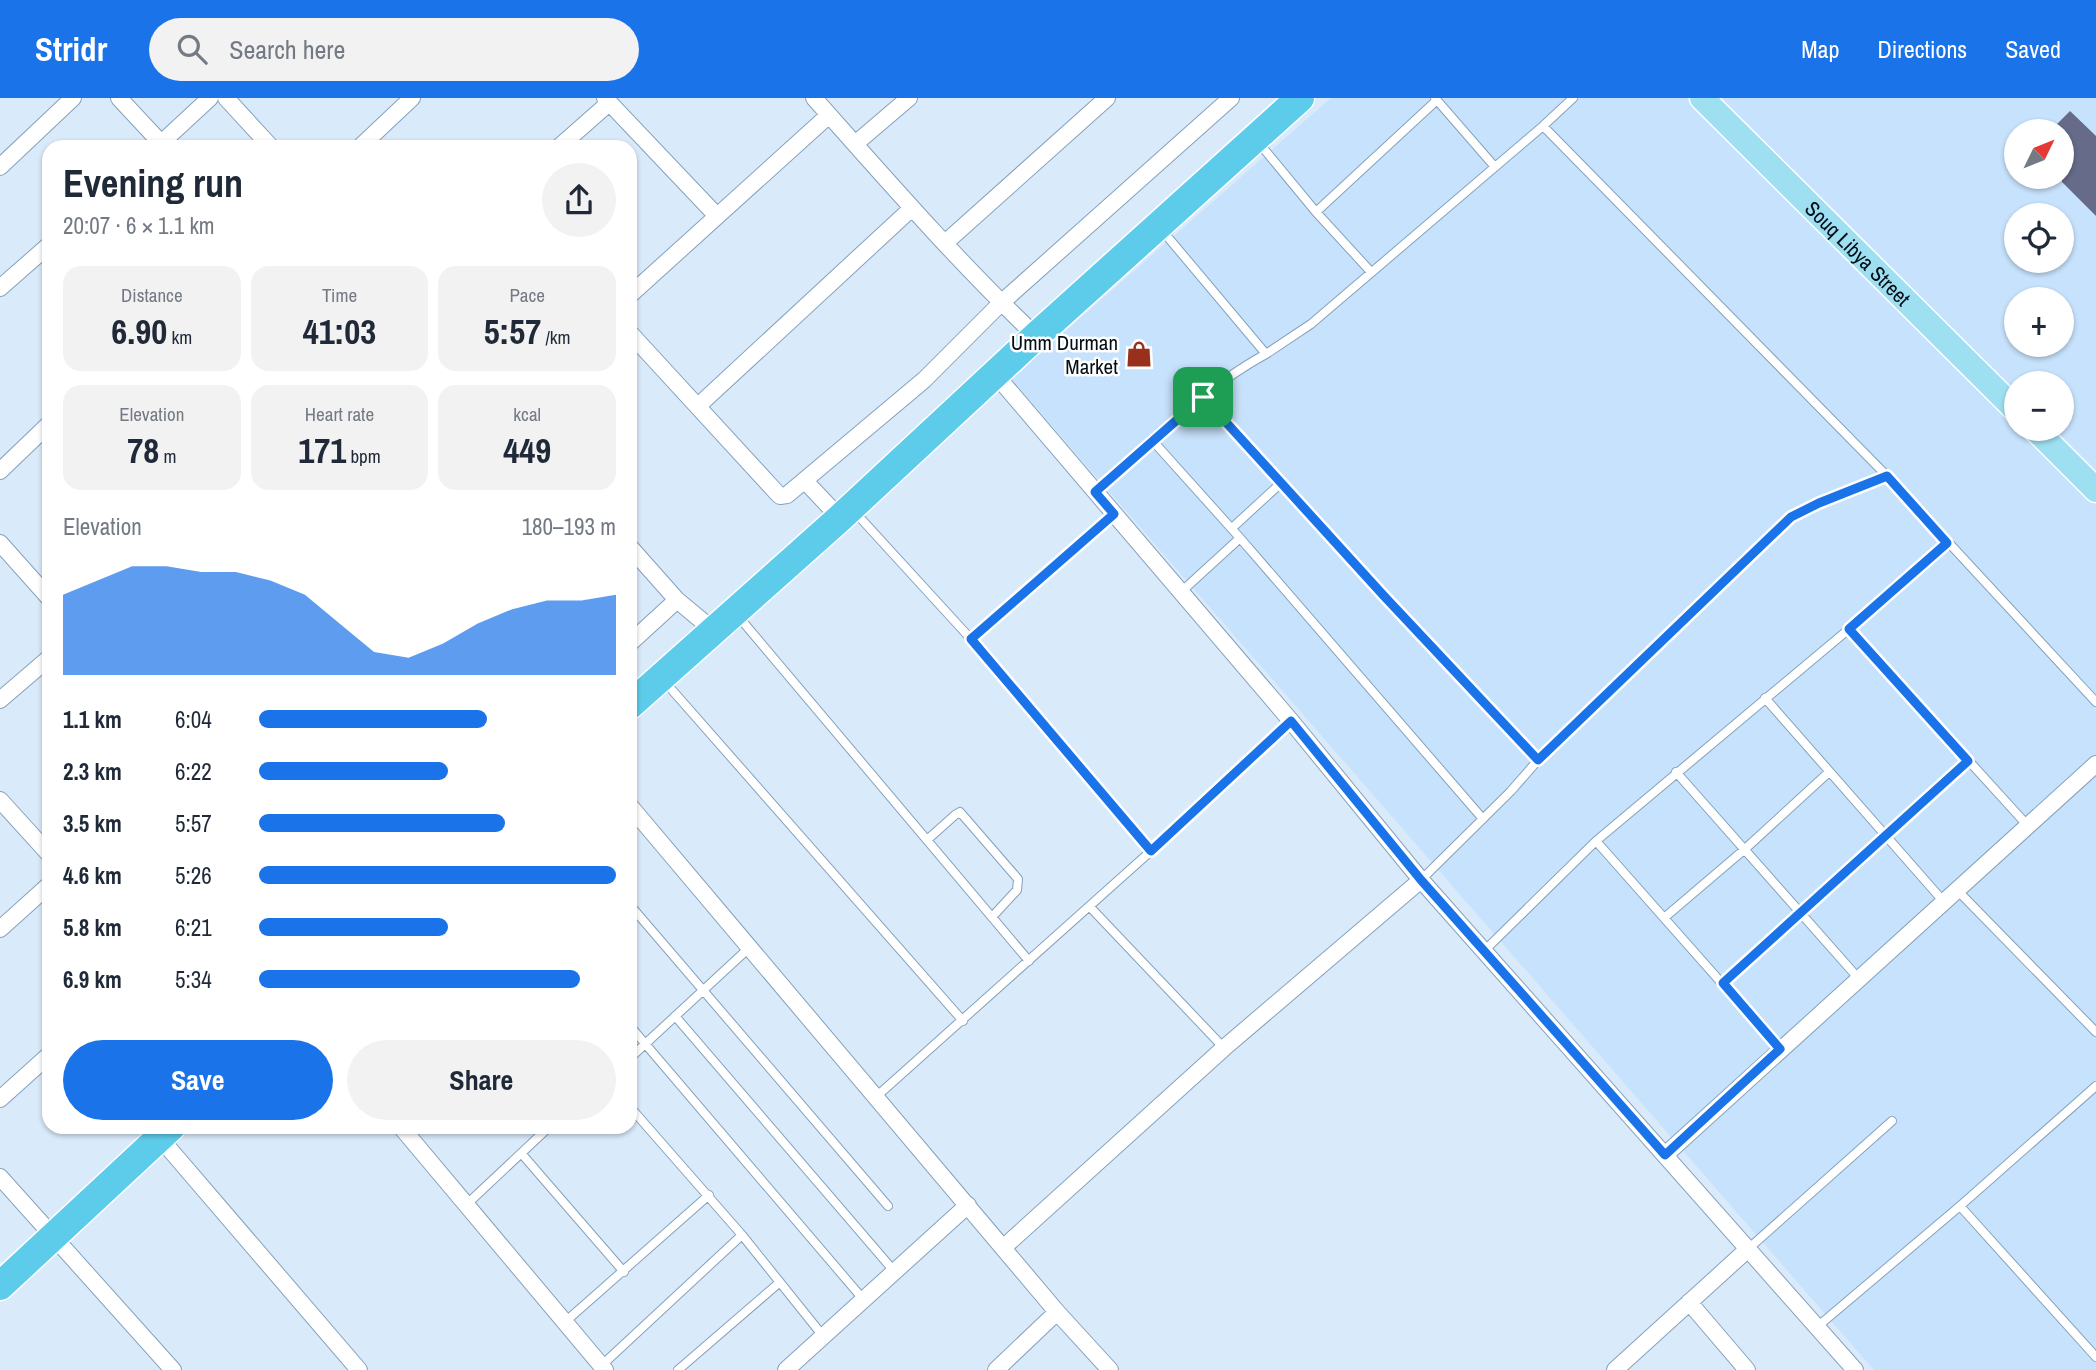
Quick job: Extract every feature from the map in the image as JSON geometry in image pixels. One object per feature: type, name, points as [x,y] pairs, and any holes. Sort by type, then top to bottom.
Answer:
[{"type":"highway","points":[[637,699],[846,513],[1036,335],[1300,98]]},
{"type":"highway","points":[[0,1286],[163,1134]]},
{"type":"main road","name":"Souq Libya Street","points":[[1702,98],[2004,398]]},
{"type":"main road","points":[[2047,441],[2096,490]]},
{"type":"street","points":[[0,167],[73,98]]},
{"type":"street","points":[[119,98],[155,140]]},
{"type":"street","points":[[164,140],[210,98]]},
{"type":"street","points":[[226,98],[265,140]]},
{"type":"street","points":[[367,140],[412,98]]},
{"type":"street","points":[[814,98],[912,208],[1036,335]]},
{"type":"street","points":[[855,144],[909,98]]},
{"type":"street","points":[[945,243],[1107,98]]},
{"type":"street","points":[[637,340],[780,496],[787,495],[924,380],[1002,303],[1231,98]]},
{"type":"street","points":[[566,140],[607,100],[716,215]]},
{"type":"street","points":[[637,288],[829,115]]},
{"type":"street","points":[[698,406],[912,208]]},
{"type":"street","points":[[0,288],[42,250]]},
{"type":"street","points":[[995,374],[1291,721],[1421,880],[1855,1370]]},
{"type":"street","points":[[0,471],[42,431]]},
{"type":"street","points":[[805,481],[846,513]]},
{"type":"street","points":[[0,543],[42,588]]},
{"type":"street","points":[[637,555],[677,600],[713,630]]},
{"type":"street","points":[[637,637],[677,600]]},
{"type":"street","points":[[0,700],[42,664]]},
{"type":"street","points":[[1665,1155],[2096,764]]},
{"type":"street","points":[[0,800],[42,846]]},
{"type":"street","points":[[637,814],[1057,1312],[1110,1370]]},
{"type":"street","points":[[1004,1247],[1224,1048],[1421,880]]},
{"type":"street","points":[[0,929],[42,891]]},
{"type":"street","points":[[0,1099],[42,1061]]},
{"type":"street","points":[[167,1134],[359,1370]]},
{"type":"street","points":[[407,1134],[603,1368]]},
{"type":"street","points":[[0,1177],[173,1370]]},
{"type":"street","points":[[786,1370],[968,1205]]},
{"type":"street","points":[[1615,1370],[1748,1249]]},
{"type":"street","points":[[1689,1302],[1747,1370]]},
{"type":"street","points":[[996,1370],[1057,1312]]},
{"type":"lane","points":[[1095,492],[1152,440],[1230,376],[1311,324],[1573,98]]},
{"type":"lane","points":[[1316,212],[1436,99],[1495,167]]},
{"type":"lane","points":[[1543,126],[1887,476],[2096,702]]},
{"type":"lane","points":[[1255,138],[1316,212],[1371,272]]},
{"type":"lane","points":[[1157,225],[1266,354]]},
{"type":"lane","points":[[1203,397],[1538,760]]},
{"type":"lane","points":[[1152,440],[1483,819]]},
{"type":"lane","points":[[1421,880],[1511,791],[1538,760],[1791,517],[1887,476]]},
{"type":"lane","points":[[1231,528],[1281,484]]},
{"type":"lane","points":[[846,513],[971,639],[1151,851]]},
{"type":"lane","points":[[971,639],[1114,514]]},
{"type":"lane","points":[[1181,592],[1240,538]]},
{"type":"lane","points":[[1485,950],[1596,841],[1849,629],[1947,543]]},
{"type":"lane","points":[[734,611],[1029,961]]},
{"type":"lane","points":[[1849,629],[2028,826]]},
{"type":"lane","points":[[661,677],[963,1021]]},
{"type":"lane","points":[[1765,698],[1944,902]]},
{"type":"lane","points":[[877,1096],[1090,907],[1291,721]]},
{"type":"lane","points":[[1723,983],[1968,761]]},
{"type":"lane","points":[[1676,772],[1859,979]]},
{"type":"lane","points":[[1664,918],[1829,772]]},
{"type":"lane","points":[[927,840],[960,813],[1018,879],[1017,890],[992,917]]},
{"type":"lane","points":[[1596,841],[1780,1049]]},
{"type":"lane","points":[[1957,890],[2096,1032]]},
{"type":"lane","points":[[1090,907],[1224,1048]]},
{"type":"lane","points":[[637,913],[888,1206]]},
{"type":"lane","points":[[637,1052],[750,947]]},
{"type":"lane","points":[[675,1017],[894,1271]]},
{"type":"lane","points":[[637,1034],[863,1299]]},
{"type":"lane","points":[[1817,1327],[2096,1086]]},
{"type":"lane","points":[[637,1115],[709,1195],[823,1336]]},
{"type":"lane","points":[[1748,1249],[1892,1121]]},
{"type":"lane","points":[[466,1205],[541,1134]]},
{"type":"lane","points":[[521,1153],[624,1272]]},
{"type":"lane","points":[[565,1322],[709,1195]]},
{"type":"lane","points":[[1960,1206],[2096,1357]]},
{"type":"lane","points":[[603,1368],[742,1235]]},
{"type":"lane","points":[[678,1370],[780,1282]]},
{"type":"shaded area","points":[[1331,98],[2096,98],[2096,1370],[1874,1370],[1011,379]]},
{"type":"building","points":[[2070,111],[2096,136],[2096,216],[2069,189],[2074,189],[2074,119],[2062,119]]},
{"type":"place","name":"Umm Durman Market","points":[[1139,354]]},
{"type":"route","points":[[1203,397],[1538,760],[1791,517],[1887,476],[1947,543],[1849,629],[1968,761],[1723,983],[1780,1049],[1665,1155],[1421,880],[1291,721],[1151,851],[971,639],[1114,514],[1095,492],[1203,397]]}]
